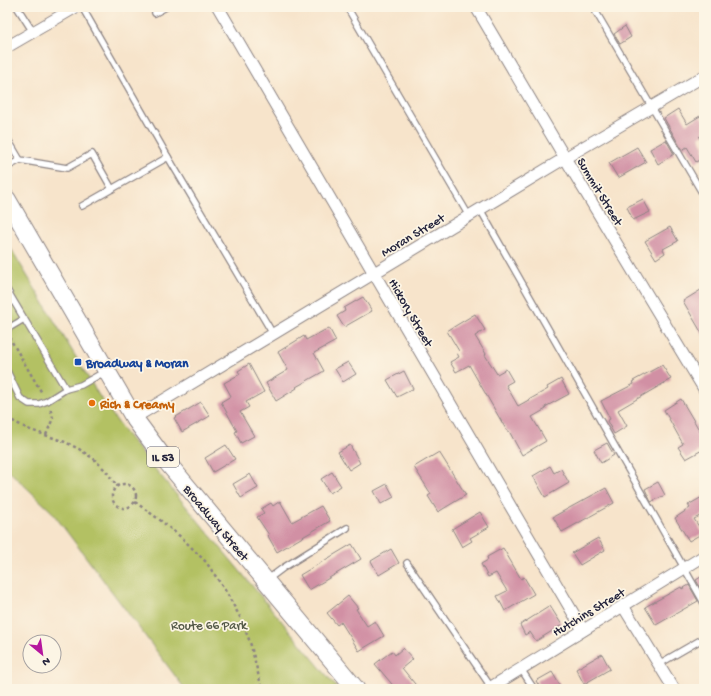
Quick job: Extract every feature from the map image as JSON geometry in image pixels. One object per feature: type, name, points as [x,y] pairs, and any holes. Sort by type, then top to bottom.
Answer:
[{"type":"main road","name":"Broadway Street","points":[[7,200],[134,418],[166,461],[356,689]]},
{"type":"street","points":[[7,47],[76,7]]},
{"type":"street","name":"Hickory Street","points":[[218,7],[583,630]]},
{"type":"street","name":"Summit Street","points":[[476,7],[704,389]]},
{"type":"street","name":"Moran Street","points":[[134,418],[565,158],[704,76]]},
{"type":"street","name":"Hutchins Street","points":[[490,688],[704,556]]},
{"type":"street","points":[[623,606],[674,689]]},
{"type":"lane","points":[[17,7],[32,32]]},
{"type":"lane","points":[[82,7],[168,157],[273,334]]},
{"type":"lane","points":[[155,13],[166,7]]},
{"type":"lane","points":[[347,7],[469,216]]},
{"type":"lane","points":[[593,7],[704,196]]},
{"type":"lane","points":[[7,138],[20,160]]},
{"type":"lane","points":[[7,167],[20,160],[67,168],[92,154],[112,189]]},
{"type":"lane","points":[[82,206],[168,157]]},
{"type":"lane","points":[[480,209],[704,603]]},
{"type":"lane","points":[[7,290],[66,390]]},
{"type":"lane","points":[[7,329],[24,319]]},
{"type":"lane","points":[[7,371],[20,398],[30,404],[39,404],[66,390],[82,385],[106,370]]},
{"type":"lane","points":[[266,580],[347,528]]},
{"type":"lane","points":[[407,564],[490,688]]},
{"type":"lane","points":[[659,664],[704,638]]},
{"type":"lane","points":[[521,669],[534,689]]},
{"type":"path","points":[[7,333],[51,410],[53,418],[46,435]]},
{"type":"path","points":[[7,418],[28,429],[79,448],[94,459],[118,486]]},
{"type":"path","points":[[125,484],[133,487],[137,494],[136,502],[133,505],[122,508],[115,504],[112,496],[114,489],[118,486],[125,484]]},
{"type":"path","points":[[136,502],[182,538],[206,562],[240,617],[250,642],[262,689]]},
{"type":"green space","name":"Route 66 Park","points":[[7,242],[98,394],[126,434],[338,689],[185,689],[52,512],[7,469]]},
{"type":"building","points":[[625,26],[631,37],[620,44],[614,34]]},
{"type":"building","points":[[678,109],[687,124],[700,116],[704,122],[704,134],[699,137],[704,146],[704,157],[696,162],[687,147],[682,150],[664,118]]},
{"type":"building","points":[[666,140],[674,154],[658,164],[650,149]]},
{"type":"building","points":[[637,147],[646,162],[618,178],[609,163]]},
{"type":"building","points":[[643,199],[650,212],[633,220],[627,207]]},
{"type":"building","points":[[670,227],[678,241],[663,249],[665,253],[656,259],[645,241]]},
{"type":"building","points":[[704,288],[704,337],[683,301]]},
{"type":"building","points":[[363,297],[372,311],[344,327],[337,316],[345,311],[344,308]]},
{"type":"building","points":[[475,314],[485,330],[475,336],[497,374],[506,369],[513,381],[506,385],[518,406],[548,389],[547,387],[561,379],[569,394],[545,407],[546,409],[532,417],[546,441],[522,455],[469,365],[456,372],[450,362],[459,357],[457,353],[459,351],[447,331]]},
{"type":"building","points":[[329,328],[336,341],[314,353],[324,371],[296,387],[297,388],[276,401],[266,383],[288,370],[278,352],[304,336],[306,340]]},
{"type":"building","points":[[348,362],[356,374],[343,382],[335,369]]},
{"type":"building","points":[[249,364],[264,392],[246,402],[249,407],[240,412],[254,436],[241,443],[235,432],[237,431],[221,402],[231,396],[224,383],[240,374],[238,371]]},
{"type":"building","points":[[662,365],[671,379],[618,410],[627,426],[614,434],[607,421],[610,419],[601,401],[634,384],[633,381]]},
{"type":"building","points":[[404,371],[413,389],[397,397],[387,380]]},
{"type":"building","points":[[681,399],[701,433],[704,431],[704,449],[686,459],[678,447],[683,444],[664,410]]},
{"type":"building","points":[[201,402],[210,416],[182,432],[174,418]]},
{"type":"building","points":[[607,443],[614,455],[601,463],[594,450]]},
{"type":"building","points":[[226,445],[235,459],[213,472],[205,458]]},
{"type":"building","points":[[350,445],[360,463],[349,470],[338,452]]},
{"type":"building","points":[[439,452],[466,495],[438,512],[428,496],[431,494],[414,467]]},
{"type":"building","points":[[550,466],[554,473],[561,469],[569,483],[545,497],[533,476]]},
{"type":"building","points":[[332,472],[341,486],[330,493],[321,479]]},
{"type":"building","points":[[250,474],[258,488],[241,498],[233,484]]},
{"type":"building","points":[[658,482],[665,495],[651,502],[645,489]]},
{"type":"building","points":[[387,484],[394,497],[381,504],[374,491]]},
{"type":"building","points":[[606,488],[614,503],[562,532],[553,517]]},
{"type":"building","points":[[704,496],[704,514],[694,519],[703,533],[689,541],[675,518],[690,508],[688,505]]},
{"type":"building","points":[[280,501],[292,522],[321,506],[330,521],[277,552],[268,536],[269,535],[257,517],[264,513],[261,509],[271,503],[273,506]]},
{"type":"building","points":[[480,512],[489,527],[470,538],[472,541],[462,547],[452,529]]},
{"type":"building","points":[[598,538],[605,550],[580,565],[572,553]]},
{"type":"building","points":[[352,544],[361,559],[309,590],[300,575]]},
{"type":"building","points":[[503,548],[521,579],[524,577],[534,594],[505,611],[497,596],[507,591],[496,573],[488,577],[481,564],[488,560],[487,557]]},
{"type":"building","points":[[391,549],[399,563],[379,575],[371,561]]},
{"type":"building","points":[[704,575],[704,594],[696,580]]},
{"type":"building","points":[[689,585],[698,601],[656,625],[645,607],[681,587],[682,589]]},
{"type":"building","points":[[348,596],[358,608],[356,609],[367,626],[375,621],[384,636],[359,651],[341,622],[337,625],[327,613]]},
{"type":"building","points":[[550,606],[562,625],[536,641],[530,632],[525,635],[520,625]]},
{"type":"building","points":[[403,648],[413,659],[402,668],[419,689],[396,689],[375,664],[392,651],[395,655]]},
{"type":"building","points":[[602,654],[610,669],[584,684],[576,669]]},
{"type":"building","points":[[552,672],[562,689],[541,689],[536,681]]},
{"type":"place","name":"Broadway & Moran","points":[[78,362]]},
{"type":"place","name":"Rich & Creamy","points":[[92,403]]}]
